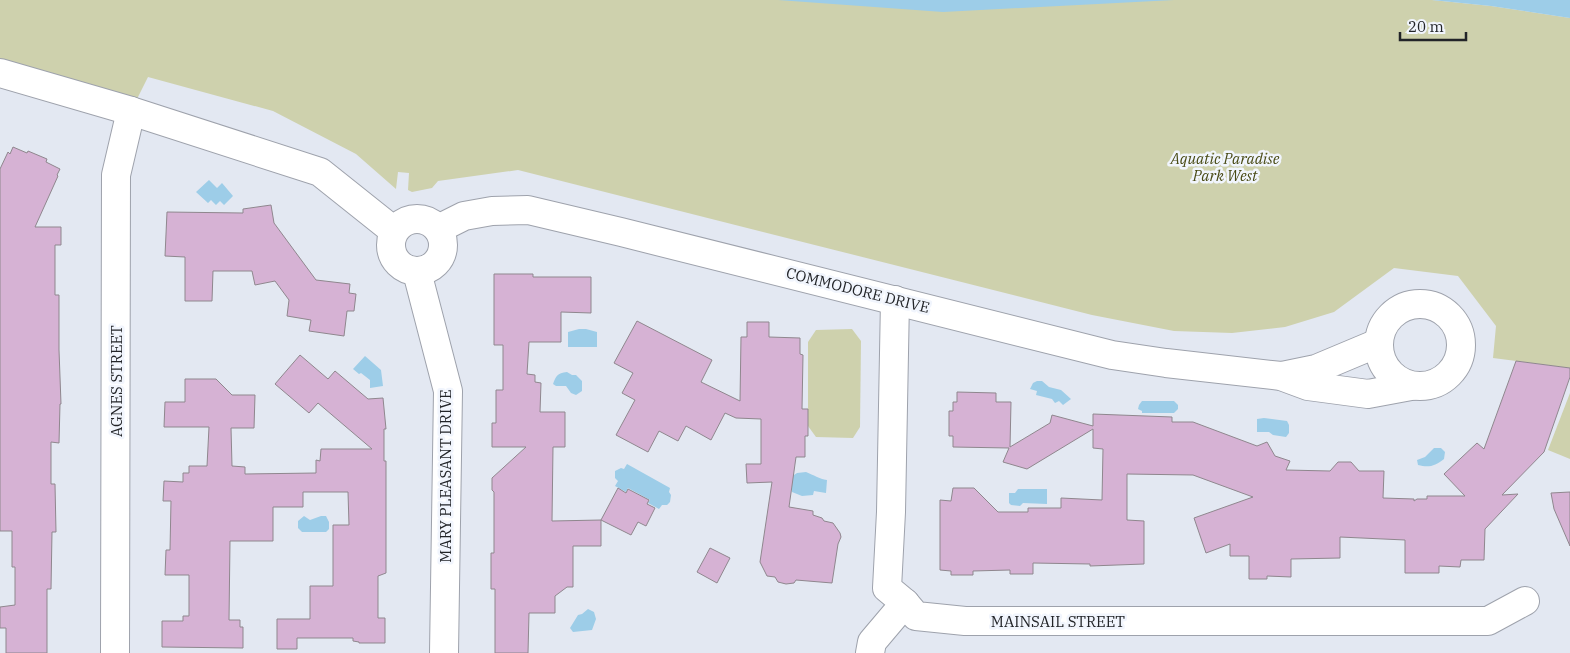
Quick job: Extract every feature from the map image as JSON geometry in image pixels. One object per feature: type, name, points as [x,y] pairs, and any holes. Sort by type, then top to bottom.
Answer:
[{"type":"street","points":[[0,73],[131,111],[320,172],[394,231]]},
{"type":"street","name":"AGNES STREET","points":[[115,653],[116,175],[131,111]]},
{"type":"street","name":"COMMODORE DRIVE","points":[[438,229],[464,216],[492,211],[528,210],[1112,355],[1281,376],[1308,386],[1368,394],[1411,386]]},
{"type":"street","points":[[416,218],[432,223],[442,237],[443,253],[439,261],[433,267],[417,272],[402,267],[392,254],[390,246],[394,231],[407,220],[416,218]]},
{"type":"street","name":"MARY PLEASANT DRIVE","points":[[417,272],[448,391],[444,653]]},
{"type":"street","name":"MAINSAIL STREET","points":[[895,300],[891,512],[887,588],[905,603],[916,616],[965,621],[1488,621],[1525,601]]},
{"type":"street","points":[[1415,304],[1441,309],[1451,318],[1458,329],[1461,341],[1456,367],[1448,377],[1436,384],[1424,387],[1411,386],[1400,382],[1390,375],[1383,366],[1379,355],[1378,343],[1382,327],[1390,316],[1402,308],[1415,304]]},
{"type":"street","name":"COMMODORE DRIVE","points":[[1281,376],[1316,369],[1378,343]]},
{"type":"street","points":[[870,653],[872,642],[905,603]]},
{"type":"green space","name":"Aquatic Paradise Park West","points":[[0,0],[1432,0],[1491,6],[1570,18],[1570,368],[1493,358],[1496,326],[1458,276],[1394,268],[1334,312],[1285,327],[1232,333],[1174,331],[1092,315],[518,170],[438,181],[432,188],[412,192],[408,190],[409,173],[398,172],[396,189],[356,154],[273,111],[148,77],[131,111],[0,73]]},
{"type":"green space","points":[[852,329],[861,341],[860,427],[853,438],[816,437],[808,426],[808,342],[816,330]]},
{"type":"green space","points":[[1570,393],[1570,459],[1548,450]]},
{"type":"water","points":[[778,0],[1174,0],[943,12]]},
{"type":"water","points":[[1432,0],[1570,0],[1570,18],[1491,6]]},
{"type":"water","points":[[209,180],[217,188],[222,183],[233,196],[224,205],[220,201],[216,205],[211,200],[208,203],[196,192]]},
{"type":"water","points":[[579,329],[597,332],[597,347],[568,347],[568,332]]},
{"type":"water","points":[[365,356],[381,370],[383,386],[370,388],[370,380],[353,369]]},
{"type":"water","points":[[567,372],[576,375],[582,381],[582,391],[576,395],[571,393],[566,386],[556,386],[553,384],[557,375]]},
{"type":"water","points":[[1042,381],[1049,387],[1061,390],[1071,399],[1063,405],[1059,401],[1055,403],[1052,399],[1036,395],[1037,391],[1030,389],[1033,383]]},
{"type":"water","points":[[1142,401],[1174,401],[1178,405],[1178,409],[1174,413],[1142,413],[1138,409]]},
{"type":"water","points":[[1257,419],[1287,421],[1289,433],[1286,437],[1273,435],[1269,432],[1257,432]]},
{"type":"water","points":[[1434,448],[1441,448],[1445,452],[1444,459],[1432,466],[1418,465],[1417,460],[1425,457]]},
{"type":"water","points":[[627,464],[670,488],[670,502],[667,505],[662,505],[659,509],[648,503],[650,500],[628,488],[626,492],[615,486],[618,481],[615,478],[615,471],[621,468],[624,469]]},
{"type":"water","points":[[806,472],[827,480],[826,493],[814,491],[813,495],[802,496],[792,492],[792,487],[779,485],[797,473]]},
{"type":"water","points":[[1018,489],[1047,489],[1047,504],[1023,503],[1020,506],[1011,505],[1009,503],[1009,493],[1015,493]]},
{"type":"water","points":[[304,516],[310,520],[326,516],[329,522],[329,529],[326,532],[302,532],[298,528],[298,521]]},
{"type":"water","points":[[588,609],[594,612],[596,619],[592,630],[573,632],[570,628],[578,615]]},
{"type":"building","points":[[13,147],[47,159],[46,162],[60,169],[35,227],[61,227],[61,245],[55,245],[55,295],[59,295],[61,404],[59,443],[51,442],[51,484],[55,484],[56,532],[52,532],[51,589],[47,589],[47,653],[6,653],[6,628],[0,628],[0,607],[15,605],[15,567],[12,567],[12,531],[0,531],[0,169],[8,152],[10,154]]},
{"type":"building","points":[[271,205],[274,223],[316,280],[350,284],[349,293],[356,294],[354,311],[347,311],[344,336],[309,331],[311,320],[287,316],[289,300],[275,281],[255,285],[252,271],[213,271],[212,301],[185,301],[185,257],[165,256],[167,212],[243,213],[243,209]]},
{"type":"building","points":[[494,274],[533,274],[533,277],[591,277],[591,313],[561,312],[561,342],[529,342],[527,374],[535,375],[535,382],[541,383],[540,412],[565,412],[565,447],[553,447],[552,521],[601,520],[601,546],[573,546],[573,587],[567,587],[555,596],[555,613],[529,613],[528,653],[495,653],[495,589],[491,589],[491,553],[494,553],[494,492],[492,490],[492,478],[526,447],[492,447],[492,423],[496,423],[496,390],[503,390],[503,345],[494,345]]},
{"type":"building","points":[[637,321],[712,360],[701,382],[740,401],[741,337],[747,337],[747,322],[769,322],[769,337],[800,338],[800,354],[803,355],[802,409],[808,409],[808,436],[805,436],[805,457],[796,457],[789,507],[813,511],[813,515],[833,523],[840,533],[841,537],[838,544],[832,583],[796,580],[794,583],[786,584],[778,582],[775,577],[767,576],[760,562],[772,482],[747,483],[746,464],[761,464],[761,419],[736,418],[725,413],[711,440],[686,426],[678,441],[659,431],[648,452],[616,435],[635,400],[622,393],[633,373],[614,363]]},
{"type":"building","points":[[300,355],[328,379],[335,371],[368,399],[383,398],[386,429],[384,429],[384,461],[386,461],[386,573],[378,576],[378,618],[385,618],[385,643],[359,643],[353,641],[353,638],[297,638],[297,649],[277,649],[277,619],[310,619],[310,586],[333,586],[333,525],[349,525],[348,492],[303,492],[303,507],[273,507],[273,541],[230,541],[229,620],[240,620],[240,627],[243,627],[243,648],[162,647],[162,621],[183,621],[183,616],[189,616],[189,575],[165,575],[166,550],[170,550],[171,501],[163,501],[164,481],[183,482],[183,473],[189,473],[189,466],[207,466],[209,427],[164,427],[165,402],[185,402],[185,379],[216,379],[232,395],[255,395],[254,428],[231,428],[232,466],[245,467],[245,474],[316,473],[316,460],[320,461],[321,449],[372,449],[318,403],[309,413],[275,384]]},
{"type":"building","points":[[1516,361],[1570,368],[1570,377],[1544,452],[1502,495],[1518,494],[1485,529],[1484,560],[1461,560],[1460,567],[1439,566],[1439,573],[1405,573],[1405,540],[1340,537],[1340,558],[1291,559],[1291,577],[1267,576],[1267,579],[1249,579],[1249,556],[1230,556],[1230,544],[1206,553],[1194,518],[1253,497],[1193,475],[1127,474],[1127,520],[1144,521],[1144,564],[1090,566],[1090,564],[1033,563],[1033,574],[1010,574],[1010,570],[973,571],[973,575],[951,575],[951,571],[940,570],[940,500],[951,501],[953,488],[974,488],[998,512],[1028,512],[1028,508],[1061,508],[1061,498],[1102,500],[1103,449],[1093,448],[1093,429],[1027,469],[1003,462],[1009,448],[953,447],[953,436],[949,436],[949,411],[953,411],[953,402],[957,402],[957,392],[996,393],[996,402],[1011,402],[1010,447],[1050,423],[1052,415],[1093,426],[1093,414],[1172,417],[1172,422],[1193,422],[1257,446],[1267,442],[1275,456],[1290,461],[1286,470],[1330,471],[1338,462],[1351,462],[1359,471],[1384,471],[1383,498],[1414,499],[1414,501],[1417,499],[1427,499],[1427,496],[1465,496],[1444,474],[1477,443],[1484,449]]},
{"type":"building","points":[[618,488],[626,493],[628,489],[649,500],[647,504],[655,508],[646,526],[638,522],[631,535],[601,520]]},
{"type":"building","points":[[1570,492],[1570,546],[1554,509],[1551,493]]},
{"type":"building","points":[[710,548],[730,558],[717,583],[697,572]]}]
